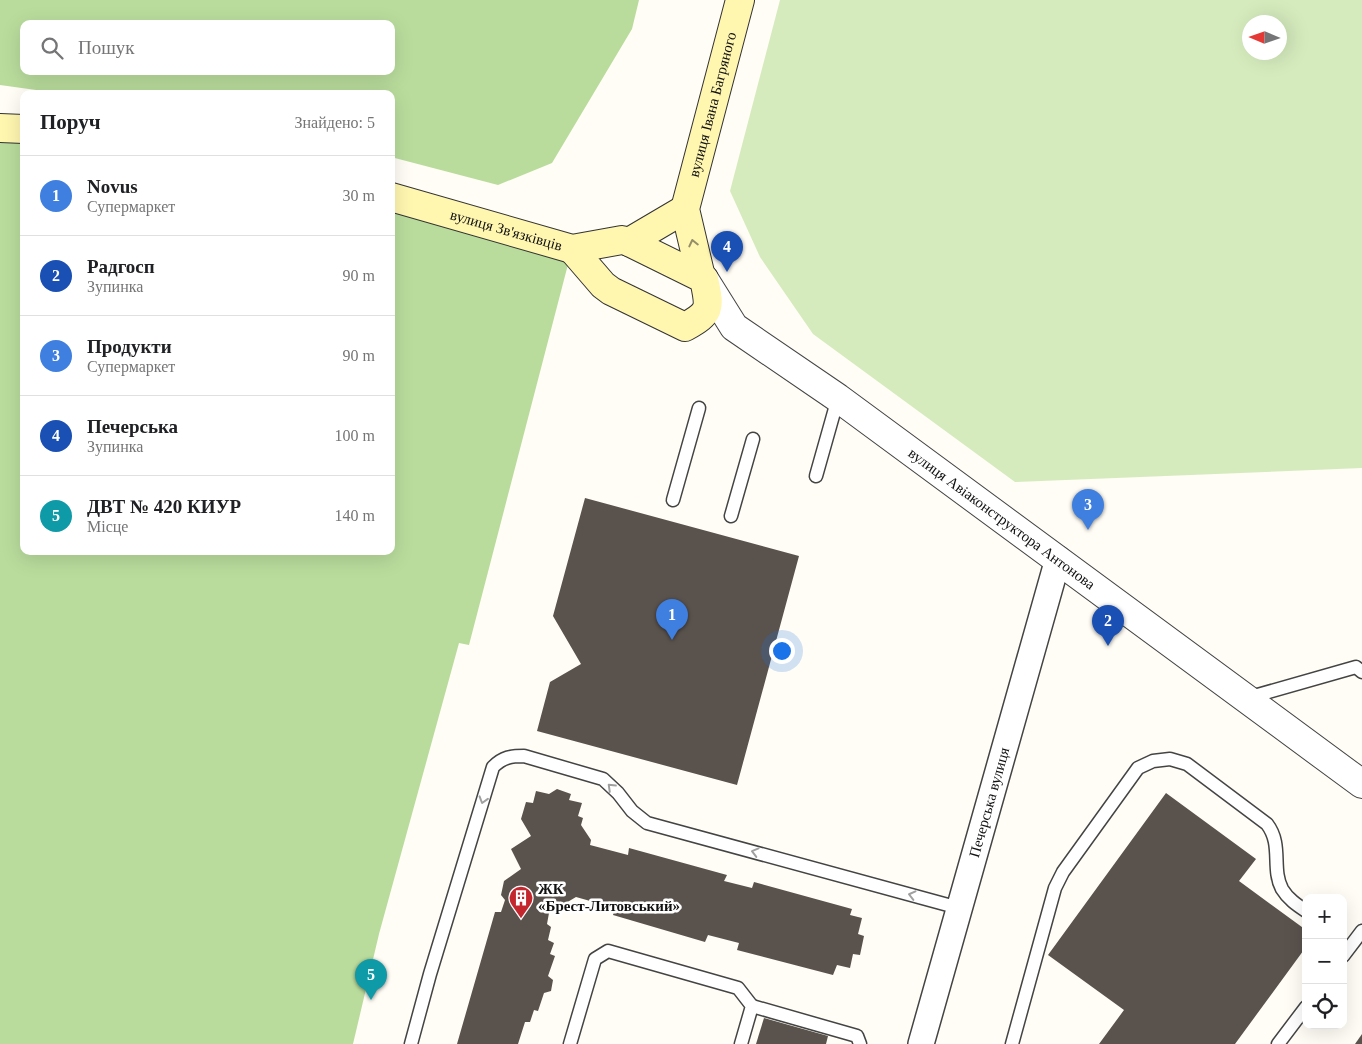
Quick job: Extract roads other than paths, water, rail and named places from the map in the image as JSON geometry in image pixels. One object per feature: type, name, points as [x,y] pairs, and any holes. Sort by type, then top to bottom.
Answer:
[{"type":"main road","name":"вулиця Івана Багряного","points":[[685,326],[703,317],[709,301],[685,209],[740,0]]},
{"type":"main road","points":[[0,128],[20,129]]},
{"type":"main road","name":"вулиця Зв'язківців","points":[[395,198],[572,249],[625,241]]},
{"type":"main road","points":[[603,285],[600,268],[607,248],[625,241],[685,209]]},
{"type":"main road","points":[[625,241],[702,278]]},
{"type":"main road","points":[[572,249],[603,285],[685,326]]},
{"type":"street","name":"вулиця Авіаконструктора Антонова","points":[[702,278],[734,327],[838,398],[1362,784]]},
{"type":"street","points":[[685,326],[734,327]]},
{"type":"street","name":"Печерська вулиця","points":[[921,1044],[1058,559]]},
{"type":"lane","points":[[816,476],[838,398]]},
{"type":"lane","points":[[673,500],[699,408]]},
{"type":"lane","points":[[731,516],[753,439]]},
{"type":"lane","points":[[1247,698],[1356,667],[1362,672]]},
{"type":"lane","points":[[411,1044],[430,974],[493,768],[500,760],[512,756],[524,756],[603,779],[618,793],[632,811],[647,823],[959,908]]},
{"type":"lane","points":[[1012,1044],[1055,888],[1063,872],[1138,768],[1153,761],[1170,759],[1186,764],[1267,824],[1274,832],[1278,874],[1282,889],[1290,900],[1302,908]]},
{"type":"lane","points":[[1348,941],[1362,931]]},
{"type":"lane","points":[[570,1044],[595,959],[608,951],[738,988],[752,1006],[857,1036],[860,1044]]},
{"type":"lane","points":[[741,1044],[752,1006]]},
{"type":"lane","points":[[1278,1044],[1302,1012]]},
{"type":"place","name":"Печерська","points":[[727,272]]},
{"type":"place","name":"Продукти","points":[[1088,530]]},
{"type":"place","name":"Novus","points":[[672,640]]},
{"type":"place","name":"Радгосп","points":[[1108,646]]},
{"type":"place","name":"ЖК «Брест-Литовський»","points":[[521,919]]},
{"type":"place","name":"ДВТ № 420 КИУР","points":[[371,1000]]}]
